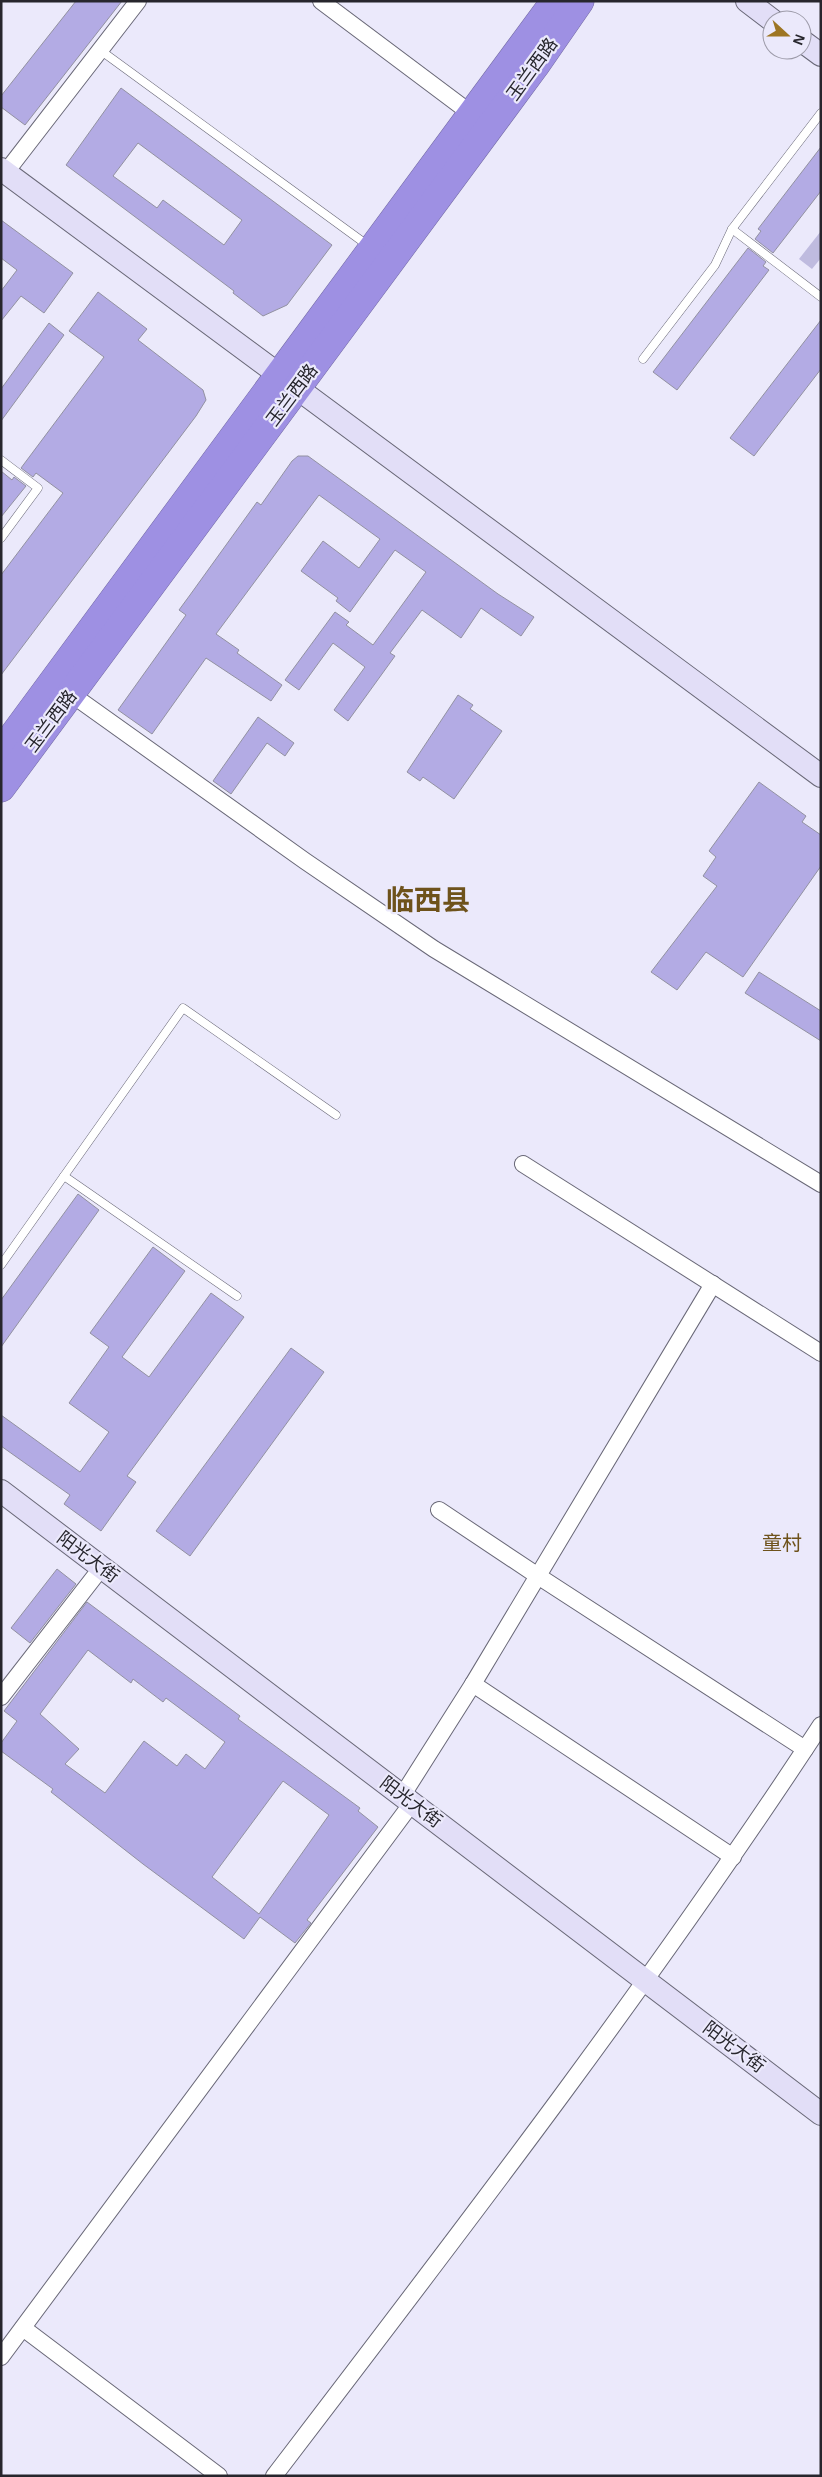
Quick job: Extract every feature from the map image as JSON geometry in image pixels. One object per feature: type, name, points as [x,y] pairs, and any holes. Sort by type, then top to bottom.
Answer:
[{"type":"highway","name":"玉兰西路","points":[[1,788],[71,694],[289,382],[373,249],[555,1]]},
{"type":"highway","name":"玉兰西路","points":[[1,752],[536,66],[580,1]]},
{"type":"street","points":[[138,1],[4,170],[821,776]]},
{"type":"street","points":[[321,1],[473,115]]},
{"type":"street","points":[[747,1],[762,12]]},
{"type":"street","points":[[71,694],[305,861],[434,949],[821,1184]]},
{"type":"street","points":[[523,1164],[821,1353]]},
{"type":"street","points":[[1,2357],[407,1800],[473,1684],[713,1284]]},
{"type":"street","name":"阳光大街","points":[[1,1491],[821,2114]]},
{"type":"street","points":[[439,1510],[805,1749]]},
{"type":"street","points":[[1,1697],[102,1567]]},
{"type":"street","points":[[473,1684],[733,1857]]},
{"type":"street","points":[[274,2476],[432,2269],[645,1980],[733,1857],[821,1725]]},
{"type":"street","points":[[23,2328],[219,2476]]},
{"type":"lane","points":[[100,50],[373,249]]},
{"type":"lane","points":[[643,359],[715,265],[732,229],[821,113]]},
{"type":"lane","points":[[732,229],[821,297]]},
{"type":"lane","points":[[1,460],[38,488],[1,538]]},
{"type":"lane","points":[[1,1265],[183,1008],[336,1115]]},
{"type":"lane","points":[[64,1176],[237,1296]]},
{"type":"shaded area","points":[[821,231],[821,258],[812,269],[799,259]]},
{"type":"building","points":[[76,1],[122,1],[25,125],[1,107],[1,96]]},
{"type":"building","points":[[121,88],[332,245],[287,305],[263,316],[233,293],[234,291],[66,165]],"holes":[[[138,143],[242,220],[224,245],[163,200],[157,208],[113,176]]]},
{"type":"building","points":[[821,147],[821,191],[773,253],[755,239],[761,231],[758,229]]},
{"type":"building","points":[[1,220],[73,273],[44,313],[21,296],[1,321],[1,291],[17,270],[1,258]]},
{"type":"building","points":[[748,248],[766,262],[763,266],[769,270],[677,390],[653,372]]},
{"type":"building","points":[[98,292],[147,329],[138,340],[203,390],[206,400],[196,416],[1,675],[1,575],[63,493],[36,473],[33,477],[21,468],[104,357],[69,331]]},
{"type":"building","points":[[821,320],[821,369],[754,456],[730,438]]},
{"type":"building","points":[[49,323],[64,335],[1,421],[1,389]]},
{"type":"building","points":[[298,456],[308,456],[498,594],[534,617],[521,636],[481,608],[461,638],[422,610],[390,653],[395,656],[348,721],[334,710],[365,667],[333,643],[299,690],[285,680],[335,612],[349,622],[346,625],[373,645],[426,572],[395,550],[350,612],[336,601],[338,598],[301,571],[323,541],[359,568],[380,539],[319,495],[216,634],[239,650],[237,653],[282,685],[271,701],[206,658],[152,734],[118,710],[186,615],[179,610],[257,502],[261,505],[292,461]]},
{"type":"building","points":[[1,471],[12,480],[14,477],[26,486],[1,517]]},
{"type":"building","points":[[458,695],[473,705],[470,709],[502,731],[454,799],[423,777],[420,781],[407,772]]},
{"type":"building","points":[[258,717],[294,743],[285,756],[267,743],[231,794],[213,781]]},
{"type":"building","points":[[759,782],[806,816],[802,822],[821,835],[821,866],[743,977],[706,952],[677,990],[651,972],[717,886],[703,876],[716,857],[709,851]]},
{"type":"building","points":[[759,972],[821,1011],[821,1041],[745,993]]},
{"type":"building","points":[[78,1194],[99,1210],[1,1347],[1,1300]]},
{"type":"building","points":[[153,1247],[185,1271],[122,1357],[149,1377],[211,1293],[244,1317],[127,1476],[136,1482],[101,1531],[64,1504],[70,1495],[1,1446],[1,1415],[80,1472],[109,1432],[69,1403],[109,1347],[90,1333]]},
{"type":"building","points":[[291,1348],[324,1372],[190,1556],[156,1531]]},
{"type":"building","points":[[57,1569],[76,1584],[30,1643],[11,1628]]},
{"type":"building","points":[[87,1602],[240,1716],[238,1719],[360,1808],[358,1811],[378,1827],[307,1920],[311,1923],[295,1943],[260,1917],[244,1939],[143,1864],[51,1792],[53,1789],[1,1751],[1,1743],[17,1721],[4,1711]],"holes":[[[88,1650],[131,1683],[133,1679],[163,1702],[166,1698],[225,1742],[205,1769],[186,1754],[177,1766],[144,1741],[105,1793],[65,1764],[79,1749],[40,1714]],[[283,1781],[329,1815],[259,1914],[212,1877]]]},
{"type":"district","name":"临西县","points":[[428,900]]},
{"type":"district","name":"童村","points":[[782,1543]]}]
